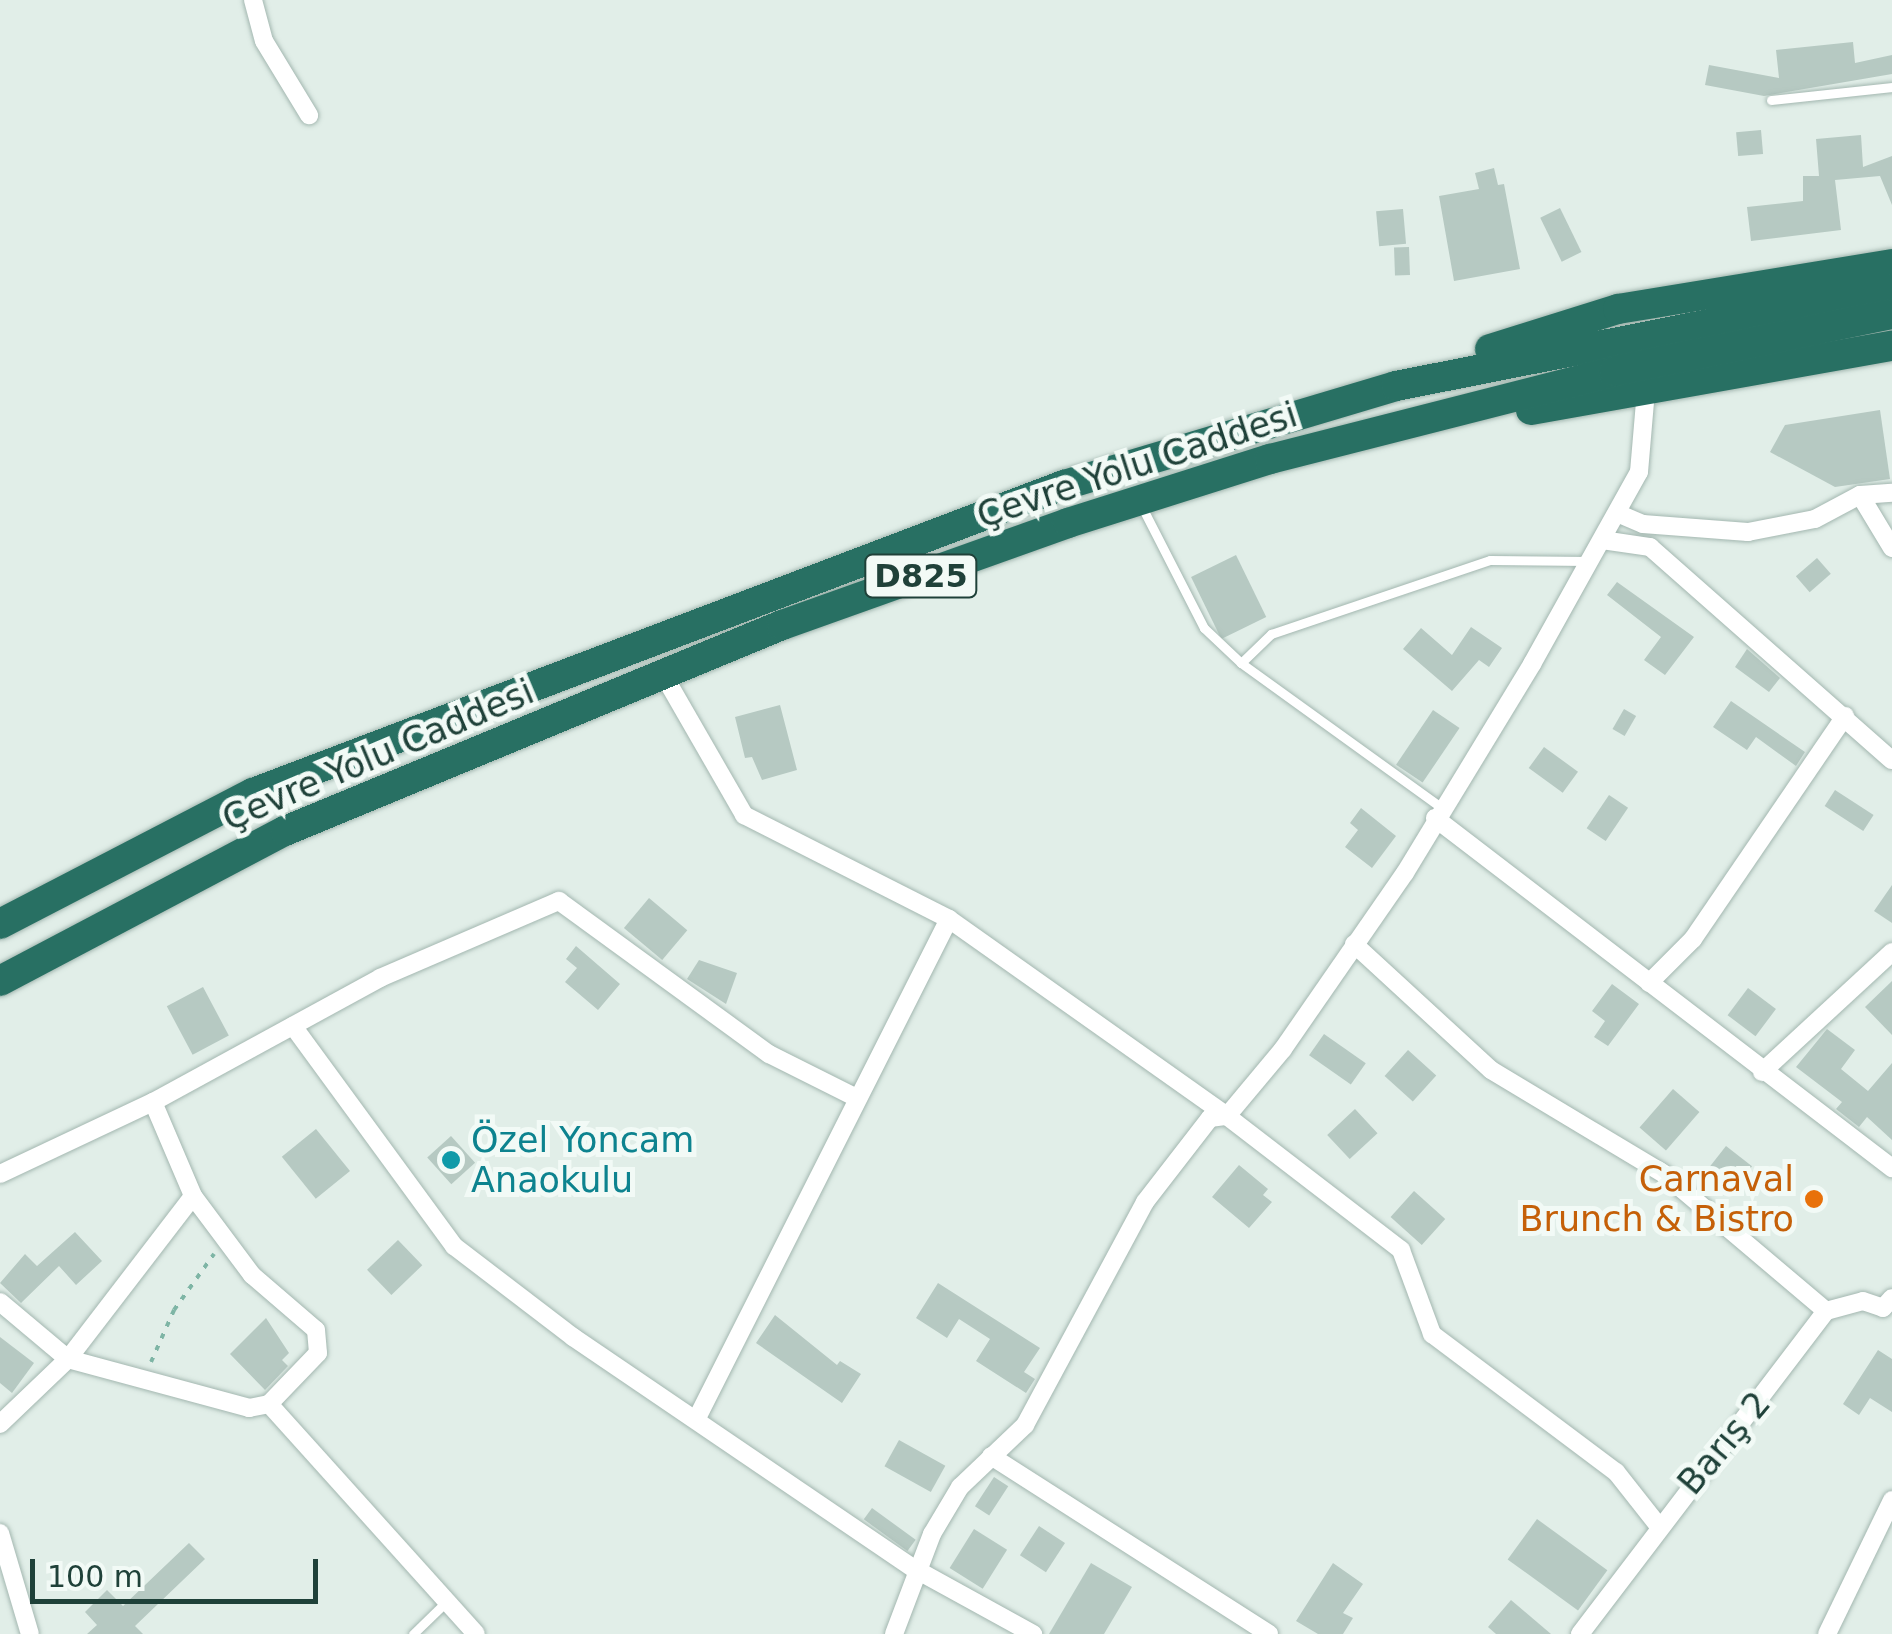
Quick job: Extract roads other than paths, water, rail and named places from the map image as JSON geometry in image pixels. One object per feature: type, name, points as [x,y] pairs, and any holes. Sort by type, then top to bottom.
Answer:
[{"type":"highway","points":[[1396,386],[1456,360],[1618,309],[1892,264]]},
{"type":"highway","name":"Çevre Yolu Caddesi","points":[[0,924],[252,793],[752,599],[1064,484],[1396,386],[1892,288]]},
{"type":"highway","name":"Çevre Yolu Caddesi","points":[[0,980],[285,831],[782,625],[1138,501],[1404,424],[1614,370],[1892,314]]},
{"type":"highway","points":[[1404,424],[1460,422],[1892,346]]},
{"type":"street","points":[[252,0],[264,40],[309,115]]},
{"type":"street","points":[[894,1634],[915,1569],[960,1487],[1025,1425],[1062,1367],[1115,1252],[1163,1176],[1210,1118],[1226,1116],[1284,1049],[1439,813],[1640,472],[1646,391]]},
{"type":"street","points":[[1616,513],[1644,524],[1748,532],[1815,519],[1860,495],[1892,492]]},
{"type":"street","points":[[1860,495],[1892,548]]},
{"type":"street","points":[[1602,540],[1650,547],[1892,760]]},
{"type":"street","points":[[663,674],[744,815],[949,919],[1226,1116],[1401,1250],[1432,1334],[1616,1472],[1657,1524]]},
{"type":"street","points":[[1649,983],[1692,939],[1845,716]]},
{"type":"street","points":[[1439,813],[1762,1072],[1892,1168]]},
{"type":"street","points":[[0,1174],[154,1102],[380,978],[559,901],[770,1054],[855,1097]]},
{"type":"street","points":[[697,1418],[855,1097],[949,919]]},
{"type":"street","points":[[1354,944],[1491,1070],[1664,1174],[1826,1311],[1862,1301],[1889,1307]]},
{"type":"street","points":[[1762,1072],[1892,952]]},
{"type":"street","points":[[293,1026],[454,1246],[573,1337],[915,1569],[1033,1634]]},
{"type":"street","points":[[0,1302],[68,1359],[249,1408],[269,1404],[320,1345],[316,1330],[252,1276],[193,1196],[154,1102]]},
{"type":"street","points":[[0,1424],[68,1359],[193,1196]]},
{"type":"street","name":"Barış 2","points":[[1580,1634],[1657,1524],[1826,1311]]},
{"type":"street","points":[[269,1404],[476,1634]]},
{"type":"street","points":[[991,1456],[1269,1634]]},
{"type":"street","points":[[1827,1634],[1892,1500]]},
{"type":"street","points":[[0,1533],[30,1634]]},
{"type":"lane","points":[[1771,100],[1892,87]]},
{"type":"lane","points":[[1138,501],[1204,628],[1241,663],[1439,813]]},
{"type":"lane","points":[[1241,663],[1270,634],[1490,560],[1591,561]]},
{"type":"lane","points":[[413,1634],[446,1602]]},
{"type":"place","name":"Özel Yoncam Anaokulu","points":[[451,1160]]},
{"type":"place","name":"Carnaval Brunch & Bistro","points":[[1814,1199]]}]
